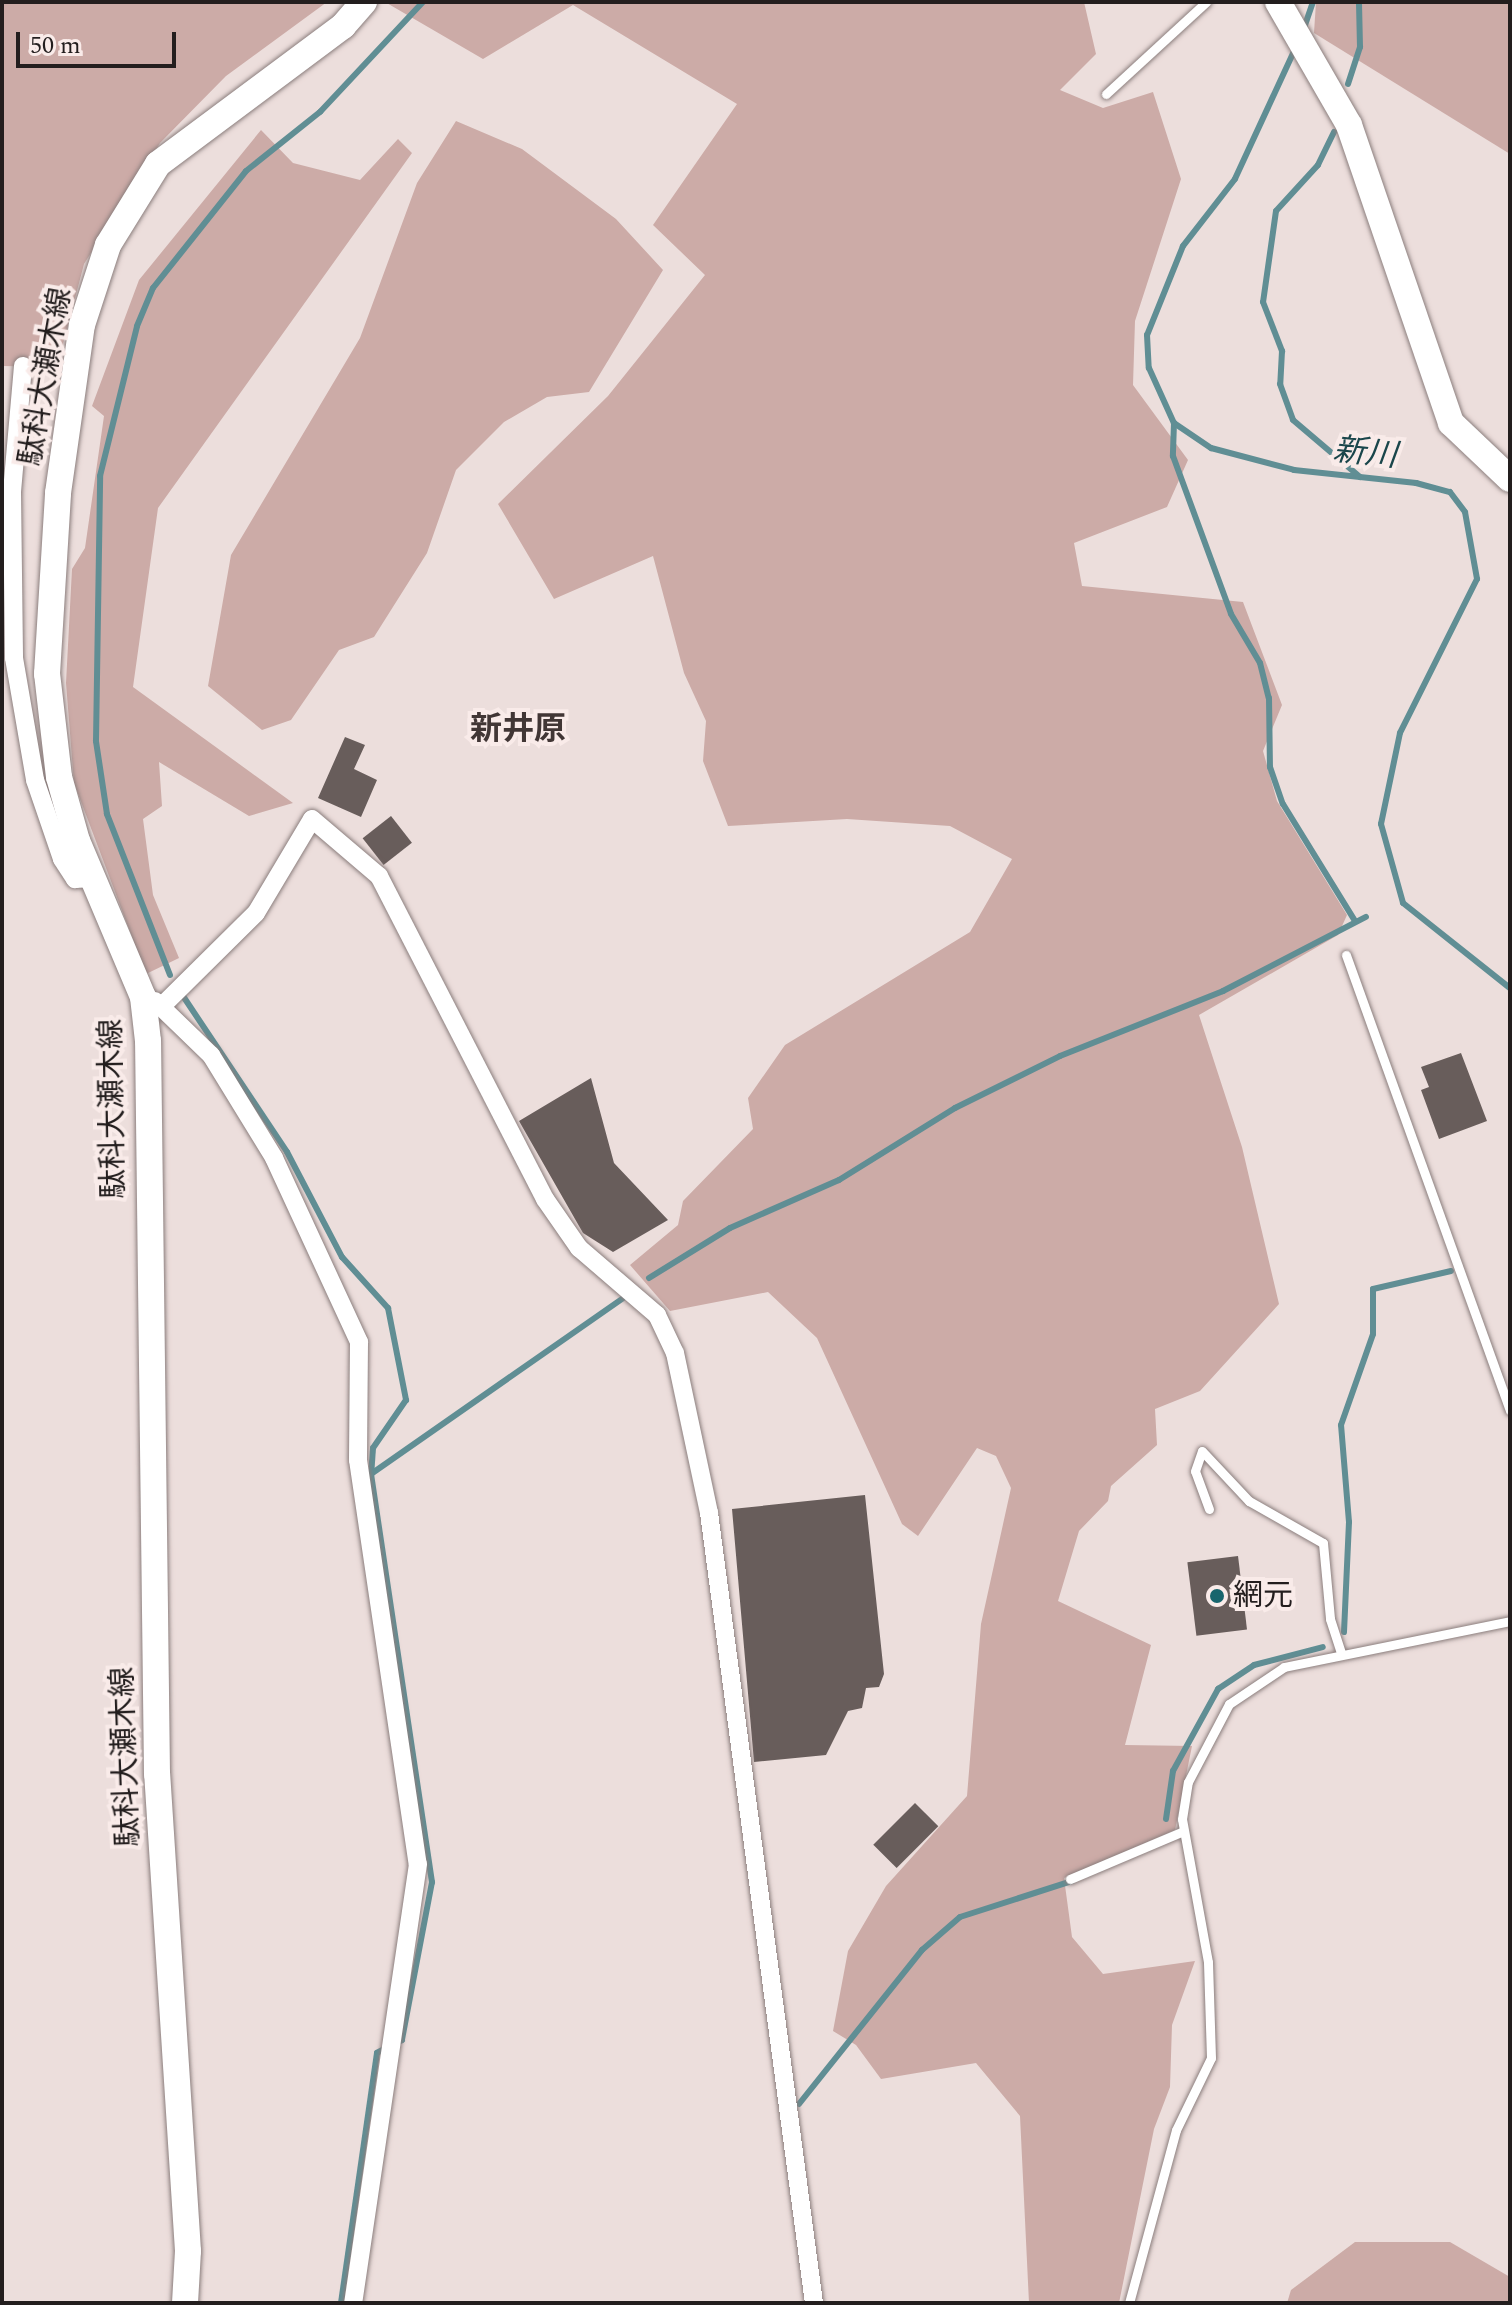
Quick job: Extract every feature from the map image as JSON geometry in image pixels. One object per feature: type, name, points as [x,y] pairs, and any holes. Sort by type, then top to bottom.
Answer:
[{"type":"main road","name":"駄科大瀬木線","points":[[185,2303],[188,2251],[157,1774],[154,1000],[92,878],[59,777],[47,674],[58,493],[82,325],[108,245],[158,164],[343,26],[364,2]]},
{"type":"main road","points":[[1284,9],[1349,125],[1451,423],[1510,479]]},
{"type":"street","points":[[23,366],[12,492],[14,658],[35,780],[62,859],[75,879],[92,878]]},
{"type":"street","points":[[353,2303],[418,1864],[358,1460],[359,1342],[274,1158],[211,1055],[154,1000],[256,913],[312,819],[379,876],[571,1236],[600,1271],[643,1297],[657,1315],[675,1353],[709,1513],[814,2303]]},
{"type":"lane","points":[[1106,94],[1206,2]]},
{"type":"lane","points":[[1346,955],[1510,1410]]},
{"type":"lane","points":[[1209,1509],[1195,1471],[1202,1451],[1249,1501],[1323,1543],[1330,1619],[1341,1653]]},
{"type":"lane","points":[[1129,2303],[1176,2130],[1211,2058],[1208,1962],[1181,1832],[1188,1782],[1229,1704],[1273,1672],[1341,1653],[1510,1621]]},
{"type":"lane","points":[[1070,1879],[1181,1832]]},
{"type":"shaded area","points":[[2,2],[327,2],[226,76],[160,143],[84,264],[57,367],[2,366]]},
{"type":"shaded area","points":[[385,2],[1084,2],[1096,54],[1060,90],[1103,108],[1153,92],[1181,179],[1135,321],[1133,385],[1188,460],[1167,507],[1074,543],[1082,586],[1243,602],[1282,705],[1263,751],[1277,801],[1347,915],[1338,935],[1199,1015],[1242,1147],[1279,1304],[1200,1391],[1155,1409],[1157,1445],[1111,1486],[1108,1501],[1079,1531],[1058,1601],[1151,1645],[1125,1745],[1192,1746],[1175,1830],[1064,1878],[1072,1937],[1103,1974],[1195,1961],[1172,2025],[1170,2087],[1154,2129],[1119,2303],[1029,2303],[1020,2116],[976,2063],[881,2079],[856,2045],[833,2031],[848,1951],[886,1886],[967,1796],[981,1624],[1011,1488],[996,1456],[977,1448],[918,1536],[902,1524],[817,1338],[768,1292],[670,1311],[630,1265],[678,1225],[683,1201],[753,1129],[748,1098],[785,1045],[970,932],[1012,859],[950,826],[847,819],[728,826],[703,761],[706,721],[684,673],[653,556],[554,599],[498,504],[608,396],[705,275],[653,225],[737,104],[573,5],[483,59]]},
{"type":"shaded area","points":[[1316,2],[1510,2],[1510,154],[1314,33]]},
{"type":"shaded area","points":[[456,121],[522,149],[616,219],[663,270],[589,392],[547,397],[504,422],[456,470],[427,553],[374,637],[339,650],[291,720],[262,730],[208,686],[231,555],[360,338],[417,183]]},
{"type":"shaded area","points":[[261,130],[293,163],[360,180],[398,139],[412,153],[158,508],[133,687],[293,803],[249,816],[159,762],[162,806],[143,819],[153,895],[179,958],[146,974],[74,783],[66,683],[72,569],[85,548],[104,416],[92,406],[139,280]]},
{"type":"shaded area","points":[[1355,2242],[1450,2242],[1510,2277],[1510,2303],[1287,2303],[1291,2290]]},
{"type":"building","points":[[345,737],[365,745],[354,769],[377,780],[361,817],[318,798]]},
{"type":"building","points":[[391,816],[412,843],[384,865],[363,838]]},
{"type":"building","points":[[1461,1053],[1487,1121],[1439,1139],[1421,1090],[1429,1087],[1421,1067]]},
{"type":"building","points":[[591,1078],[614,1163],[668,1220],[613,1252],[583,1233],[519,1121]]},
{"type":"building","points":[[865,1495],[884,1674],[879,1687],[866,1688],[862,1708],[848,1711],[826,1755],[754,1762],[732,1509]]},
{"type":"building","name":"網元","points":[[1238,1556],[1247,1629],[1196,1636],[1187,1562]]},
{"type":"building","points":[[915,1803],[938,1826],[897,1868],[873,1845]]},
{"type":"waterway","points":[[170,975],[107,814],[96,741],[100,476],[137,326],[153,288],[246,171],[320,112],[423,2]]},
{"type":"waterway","name":"新川","points":[[1304,28],[1313,2]]},
{"type":"waterway","points":[[1348,84],[1360,47],[1359,2]]},
{"type":"waterway","name":"新川","points":[[1295,49],[1235,179],[1183,246],[1147,335],[1149,368],[1174,423],[1211,448],[1294,470],[1416,483],[1450,492],[1465,512],[1477,579],[1400,733],[1381,824],[1403,903],[1510,988]]},
{"type":"waterway","points":[[1334,132],[1318,165],[1276,211],[1263,302],[1282,351],[1280,384],[1293,420],[1360,477]]},
{"type":"waterway","points":[[1174,423],[1173,456],[1231,614],[1260,663],[1269,698],[1270,767],[1283,804],[1355,921]]},
{"type":"waterway","points":[[649,1278],[730,1228],[839,1180],[955,1108],[1060,1056],[1223,991],[1366,917]]},
{"type":"waterway","points":[[181,993],[287,1152],[342,1257],[388,1308],[406,1400],[373,1448],[371,1474],[432,1882],[402,2040],[377,2053],[341,2303]]},
{"type":"waterway","points":[[1344,1632],[1349,1522],[1341,1425],[1373,1334],[1373,1289],[1451,1271]]},
{"type":"waterway","points":[[371,1474],[623,1298]]},
{"type":"waterway","points":[[1166,1819],[1173,1771],[1218,1689],[1254,1665],[1323,1647]]},
{"type":"waterway","points":[[799,2104],[922,1950],[960,1917],[1072,1881]]},
{"type":"place","name":"網元","points":[[1217,1596]]},
{"type":"district","name":"新井原","points":[[518,730]]}]
